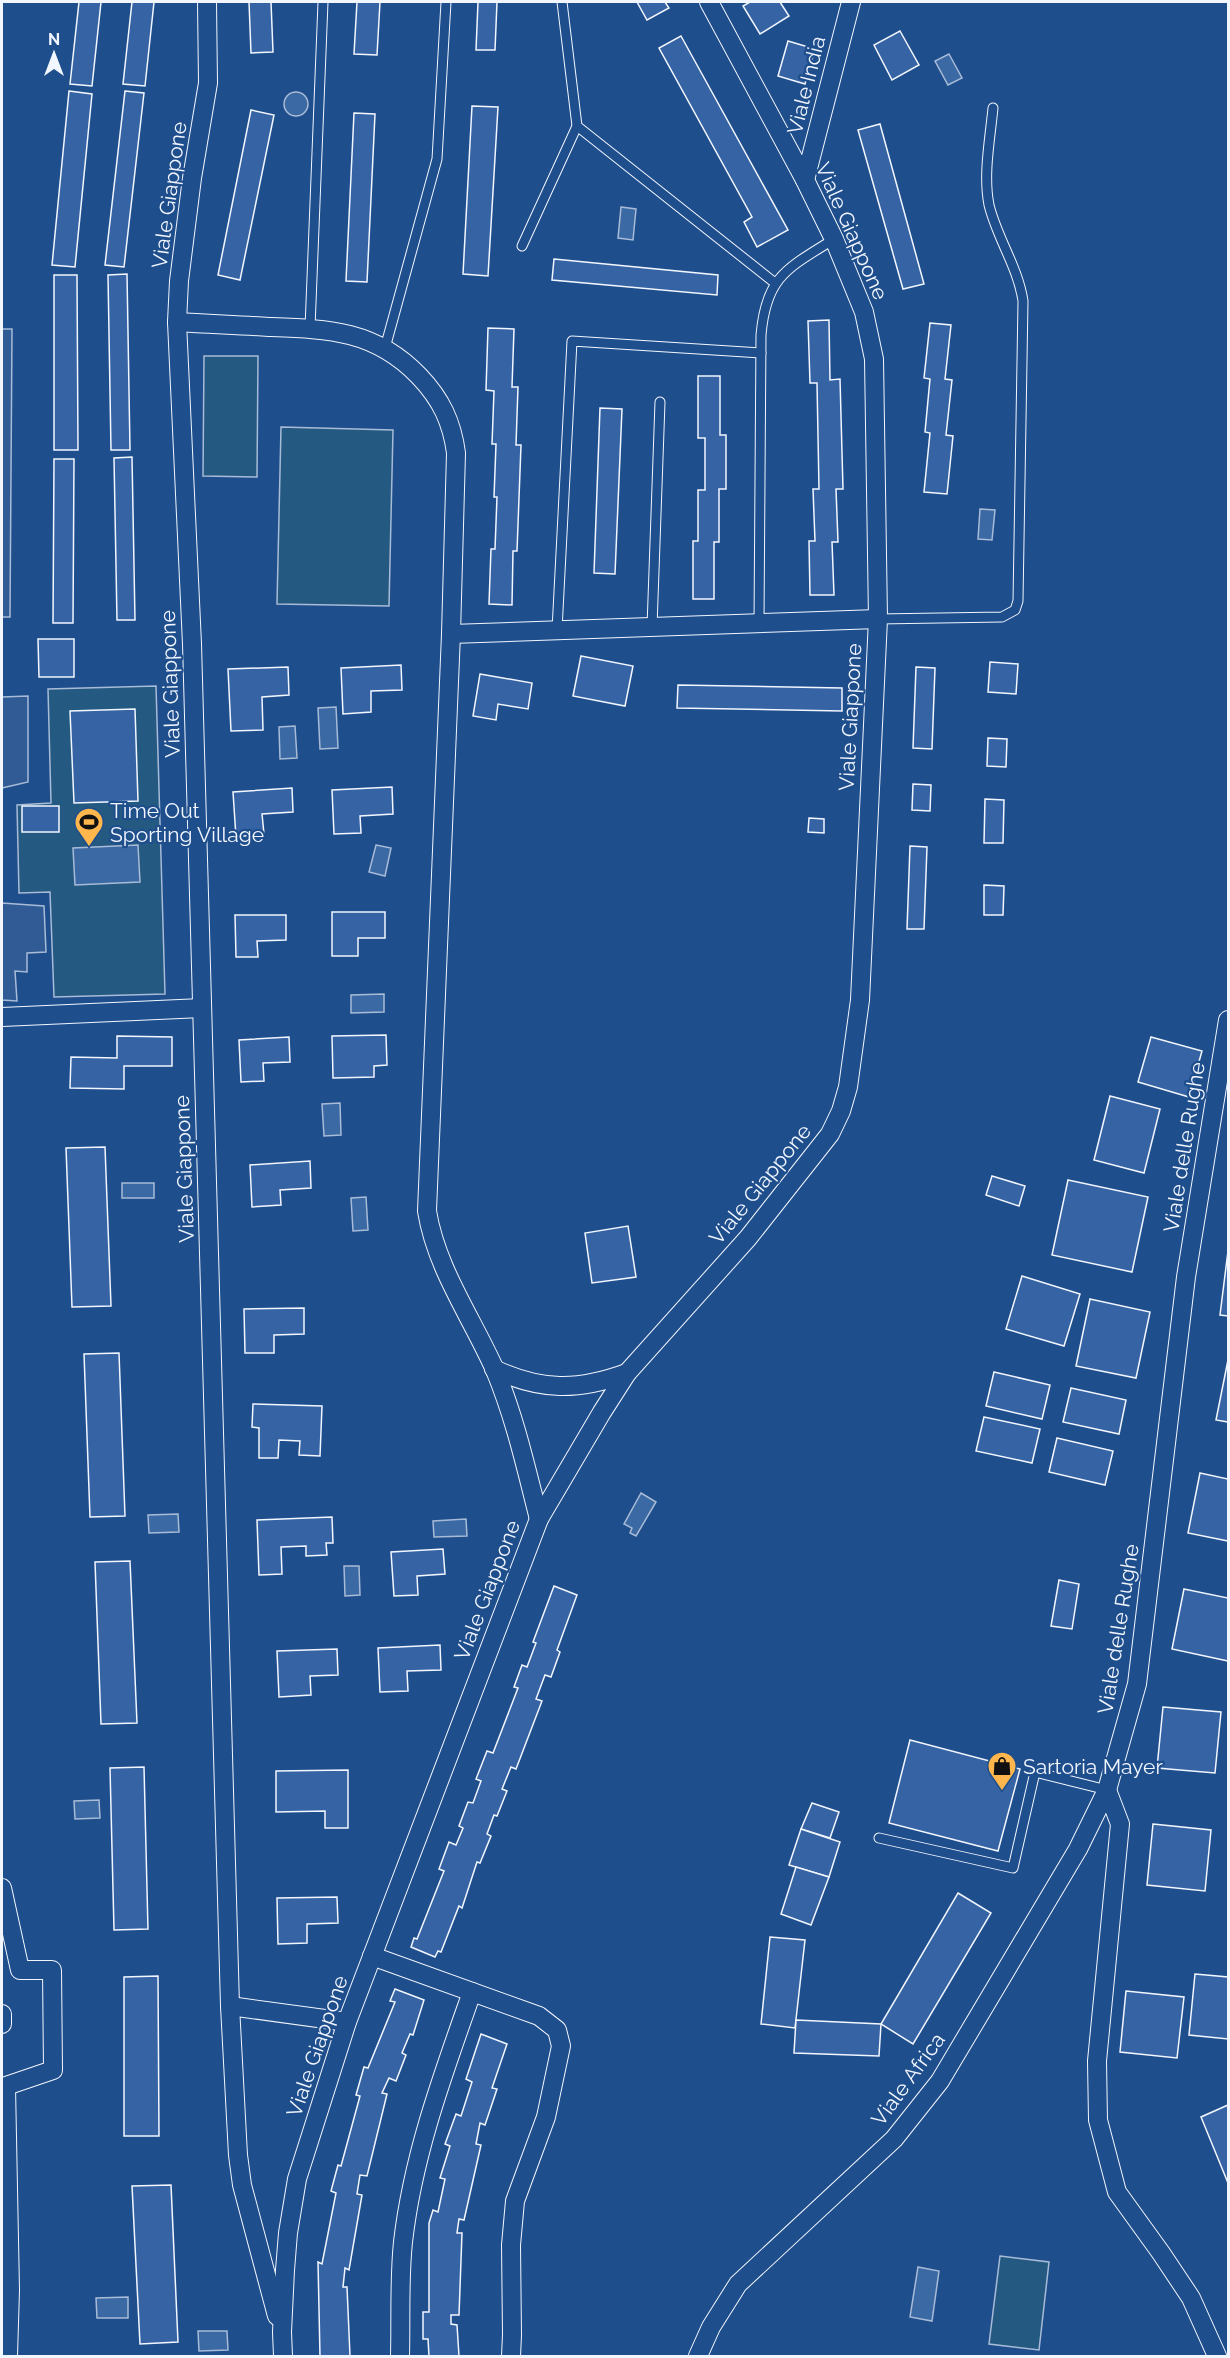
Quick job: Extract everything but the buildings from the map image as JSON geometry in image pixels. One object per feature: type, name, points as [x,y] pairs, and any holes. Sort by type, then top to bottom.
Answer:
[{"type":"street","name":"Viale Giappone","points":[[207,2],[208,83],[192,178],[179,281],[177,322],[192,656],[230,2006],[236,2123],[242,2185],[282,2332]]},
{"type":"street","name":"Viale Giappone","points":[[283,2356],[282,2332],[287,2242],[297,2180],[347,2022],[538,1519],[627,1373],[748,1238],[830,1134],[841,1112],[848,1087],[860,1000],[878,619],[874,359],[864,312],[834,239],[805,180],[709,2]]},
{"type":"street","name":"Viale India","points":[[805,180],[851,2]]},
{"type":"street","points":[[177,322],[310,328],[348,334],[385,348],[403,360],[428,385],[444,409],[454,436],[456,453],[451,634],[426,1199],[435,1247],[494,1369],[515,1425],[538,1519]]},
{"type":"street","points":[[451,634],[878,619]]},
{"type":"street","points":[[2,1017],[202,1008]]},
{"type":"street","name":"Viale delle Rughe","points":[[1107,1790],[1137,1684],[1186,1277],[1221,1115],[1228,1020]]},
{"type":"street","points":[[494,1369],[514,1378],[549,1386],[580,1386],[627,1373]]},
{"type":"street","points":[[1107,1790],[1120,1824],[1097,2061],[1098,2120],[1117,2192],[1191,2298],[1217,2356]]},
{"type":"street","name":"Viale Africa","points":[[698,2356],[711,2327],[738,2284],[894,2139],[940,2081],[1078,1849],[1107,1790]]},
{"type":"street","points":[[2,1888],[20,1970],[52,1970],[53,2070],[6,2086],[10,2290],[8,2356]]},
{"type":"street","points":[[372,1956],[546,2019],[557,2030],[561,2040],[556,2079],[546,2117],[515,2201],[511,2245],[512,2335],[510,2356]]},
{"type":"street","points":[[400,2356],[403,2244],[413,2179],[430,2113],[472,1992]]},
{"type":"street","points":[[230,2006],[347,2022]]},
{"type":"street","points":[[2,2014],[2,2024]]},
{"type":"lane","points":[[310,328],[323,2]]},
{"type":"lane","points":[[385,348],[437,159],[446,2]]},
{"type":"lane","points":[[522,246],[577,126],[562,2]]},
{"type":"lane","points":[[878,619],[1002,617],[1015,610],[1018,601],[1023,301],[1020,285],[989,202],[987,187],[993,108]]},
{"type":"lane","points":[[577,126],[776,283]]},
{"type":"lane","points":[[759,623],[761,353],[765,305],[776,283],[794,264],[834,239]]},
{"type":"lane","points":[[556,630],[572,340],[761,353]]},
{"type":"lane","points":[[652,627],[660,402]]},
{"type":"lane","points":[[879,1838],[1013,1868],[1035,1772],[1107,1790]]},
{"type":"shaded area","points":[[949,54],[962,78],[948,85],[935,61]]},
{"type":"shaded area","points":[[296,92],[305,95],[308,104],[305,113],[296,116],[287,113],[284,104],[287,95]]},
{"type":"shaded area","points":[[621,207],[636,209],[633,240],[618,238]]},
{"type":"shaded area","points":[[2,329],[12,329],[10,617],[2,617]]},
{"type":"shaded area","points":[[204,356],[258,356],[257,477],[203,476]]},
{"type":"shaded area","points":[[281,427],[393,430],[389,606],[277,604]]},
{"type":"shaded area","points":[[980,509],[995,510],[992,540],[978,539]]},
{"type":"shaded area","name":"Time Out Sporting Village","points":[[156,686],[165,994],[54,997],[50,892],[19,893],[17,805],[51,803],[48,689]]},
{"type":"shaded area","points":[[28,696],[28,782],[2,788],[2,697]]},
{"type":"shaded area","points":[[336,707],[338,748],[320,749],[318,708]]},
{"type":"shaded area","points":[[295,726],[297,758],[280,759],[279,727]]},
{"type":"shaded area","points":[[138,845],[140,882],[75,885],[73,848]]},
{"type":"shaded area","points":[[376,845],[391,848],[385,876],[369,872]]},
{"type":"shaded area","points":[[2,903],[44,906],[46,952],[27,953],[27,972],[15,971],[17,1001],[2,1000]]},
{"type":"shaded area","points":[[384,994],[384,1012],[351,1013],[351,995]]},
{"type":"shaded area","points":[[340,1103],[341,1135],[324,1136],[322,1104]]},
{"type":"shaded area","points":[[122,1183],[154,1183],[154,1198],[122,1198]]},
{"type":"shaded area","points":[[366,1197],[368,1230],[353,1231],[351,1198]]},
{"type":"shaded area","points":[[641,1493],[656,1502],[636,1536],[630,1533],[632,1528],[624,1524]]},
{"type":"shaded area","points":[[178,1514],[179,1532],[149,1533],[148,1515]]},
{"type":"shaded area","points":[[466,1519],[467,1536],[434,1537],[433,1521]]},
{"type":"shaded area","points":[[344,1566],[359,1566],[360,1595],[345,1596]]},
{"type":"shaded area","points":[[99,1800],[100,1818],[75,1819],[74,1801]]},
{"type":"shaded area","points":[[1000,2256],[1049,2262],[1039,2350],[989,2344]]},
{"type":"shaded area","points":[[918,2267],[939,2271],[932,2321],[910,2317]]},
{"type":"shaded area","points":[[128,2297],[128,2318],[97,2318],[96,2298]]},
{"type":"shaded area","points":[[198,2331],[227,2331],[228,2350],[199,2351]]},
{"type":"place","name":"Time Out Sporting Village","points":[[89,848]]},
{"type":"place","name":"Sartoria Mayer","points":[[1002,1792]]}]
